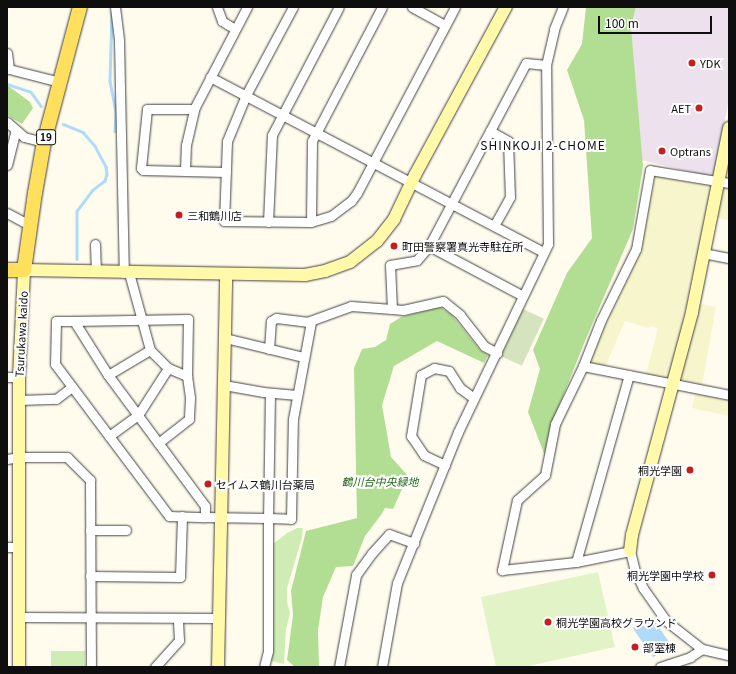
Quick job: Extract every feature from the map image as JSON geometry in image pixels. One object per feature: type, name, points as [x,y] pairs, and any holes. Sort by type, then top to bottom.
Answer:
[{"type":"main road","name":"Tsurukawa kaido","points":[[24,270],[44,142],[80,7]]},
{"type":"main road","points":[[7,270],[24,270]]},
{"type":"street","points":[[115,7],[119,41],[126,273],[142,319],[150,350],[168,368],[187,376]]},
{"type":"street","points":[[217,7],[222,21],[235,30]]},
{"type":"street","points":[[185,170],[186,145],[194,109],[247,7]]},
{"type":"street","points":[[293,7],[246,95],[227,141],[224,221],[311,222],[331,216],[351,201],[357,194],[374,163],[455,7]]},
{"type":"street","points":[[268,222],[272,135],[339,7]]},
{"type":"street","points":[[311,222],[311,146],[382,7]]},
{"type":"street","points":[[412,7],[446,25]]},
{"type":"street","points":[[24,270],[226,275],[305,275],[325,271],[350,262],[364,252],[387,230],[394,219],[412,182],[506,7]]},
{"type":"street","points":[[385,666],[397,583],[458,432],[548,244],[546,65],[554,29],[562,7]]},
{"type":"street","points":[[7,53],[9,69],[60,82]]},
{"type":"street","points":[[392,309],[390,265],[417,260],[428,246],[526,64],[546,65]]},
{"type":"street","points":[[210,77],[544,252]]},
{"type":"street","points":[[194,109],[147,109],[141,168],[143,170],[226,172]]},
{"type":"street","points":[[7,122],[24,137],[44,142]]},
{"type":"street","points":[[729,128],[724,182],[703,253],[692,312],[632,536],[630,552],[635,571],[654,606],[676,630],[702,649],[729,655]]},
{"type":"street","points":[[7,165],[16,130]]},
{"type":"street","points":[[490,131],[508,141],[509,157],[510,197],[494,226]]},
{"type":"street","points":[[630,552],[576,562],[502,570],[517,500],[545,475],[555,424],[583,366],[601,320],[636,249],[650,170],[724,182]]},
{"type":"street","points":[[7,213],[30,225]]},
{"type":"street","points":[[95,244],[96,272]]},
{"type":"street","points":[[428,246],[523,296]]},
{"type":"street","points":[[703,253],[729,258]]},
{"type":"street","name":"Tsurukawa kaido","points":[[19,667],[19,618],[13,547],[13,458],[19,400],[13,377],[24,270]]},
{"type":"street","points":[[218,667],[226,275]]},
{"type":"street","points":[[269,349],[272,321],[276,318],[311,322],[351,306],[403,310],[443,301],[460,315],[484,346],[497,353]]},
{"type":"street","points":[[158,443],[189,419],[190,398],[187,376],[188,319],[56,321],[55,364],[169,516],[291,519],[293,419],[303,357],[306,354],[311,322]]},
{"type":"street","points":[[74,321],[108,375],[205,506],[205,517]]},
{"type":"street","points":[[225,338],[303,357]]},
{"type":"street","points":[[108,375],[150,350]]},
{"type":"street","points":[[583,366],[729,395]]},
{"type":"street","points":[[109,436],[138,415],[168,368]]},
{"type":"street","points":[[445,465],[424,455],[412,436],[421,375],[434,368],[449,371],[460,388],[474,398]]},
{"type":"street","points":[[576,562],[629,375]]},
{"type":"street","points":[[224,385],[270,393],[297,395]]},
{"type":"street","points":[[19,400],[56,399],[72,387]]},
{"type":"street","points":[[264,667],[268,651],[270,393]]},
{"type":"street","points":[[13,458],[67,457],[90,480],[91,667]]},
{"type":"street","points":[[90,576],[180,577],[182,516]]},
{"type":"street","points":[[90,530],[126,530]]},
{"type":"street","points":[[339,667],[356,575],[372,553],[389,534],[414,543]]},
{"type":"street","points":[[19,618],[219,618]]},
{"type":"street","points":[[155,667],[179,640],[178,618]]},
{"type":"street","points":[[660,667],[690,657],[702,649]]},
{"type":"shaded area","points":[[636,7],[729,7],[729,99],[714,175],[711,177],[642,160],[631,25]]},
{"type":"shaded area","points":[[656,174],[710,183],[713,187],[670,377],[667,379],[646,375],[658,328],[650,326],[649,328],[625,321],[605,367],[591,365],[588,361],[640,252]]},
{"type":"shaded area","points":[[721,188],[729,188],[729,220],[714,217]]},
{"type":"shaded area","points":[[697,303],[716,307],[702,385],[680,381],[679,378]]},
{"type":"shaded area","points":[[695,394],[729,400],[729,416],[692,408]]},
{"type":"green space","points":[[586,7],[636,7],[631,26],[643,166],[633,229],[585,341],[553,421],[545,456],[528,412],[540,369],[533,350],[567,273],[592,238],[584,120],[567,70],[582,44]]},
{"type":"green space","points":[[7,85],[30,102],[33,108],[22,124],[7,115]]},
{"type":"green space","name":"鶴川台中央緑地","points":[[440,307],[452,315],[480,350],[488,355],[484,363],[437,341],[394,366],[382,405],[391,457],[408,476],[393,509],[385,508],[365,536],[353,566],[336,567],[323,597],[318,630],[319,667],[295,667],[287,660],[293,615],[291,591],[306,531],[357,518],[354,368],[362,349],[375,347],[386,340],[390,324],[401,317]]},
{"type":"green space","points":[[523,309],[544,319],[522,366],[501,356]]},
{"type":"green space","points":[[297,528],[303,528],[302,538],[287,588],[287,602],[290,613],[286,629],[284,664],[271,661],[273,544],[287,533]]},
{"type":"green space","name":"桐光学園高校グラウンド","points":[[598,572],[615,647],[524,667],[496,667],[481,597]]},
{"type":"green space","points":[[51,651],[85,651],[85,667],[51,667]]},
{"type":"water","points":[[651,616],[671,645],[653,657],[633,629]]},
{"type":"waterway","points":[[112,13],[110,81],[116,113],[115,131]]},
{"type":"waterway","points":[[7,84],[31,92],[41,106]]},
{"type":"waterway","points":[[63,124],[83,132],[95,146],[106,167],[107,174],[105,181],[93,190],[77,211],[77,259]]},
{"type":"place","name":"YDK","points":[[692,63]]},
{"type":"place","name":"AET","points":[[699,108]]},
{"type":"place","name":"Optrans","points":[[662,151]]},
{"type":"place","name":"三和鶴川店","points":[[179,215]]},
{"type":"place","name":"町田警察署真光寺駐在所","points":[[394,246]]},
{"type":"place","name":"桐光学園","points":[[690,470]]},
{"type":"place","name":"セイムス鶴川台薬局","points":[[208,484]]},
{"type":"place","name":"桐光学園中学校","points":[[712,575]]},
{"type":"place","name":"桐光学園高校グラウンド","points":[[548,622]]},
{"type":"place","name":"部室棟","points":[[635,647]]},
{"type":"district","name":"SHINKOJI 2-CHOME","points":[[543,145]]}]
